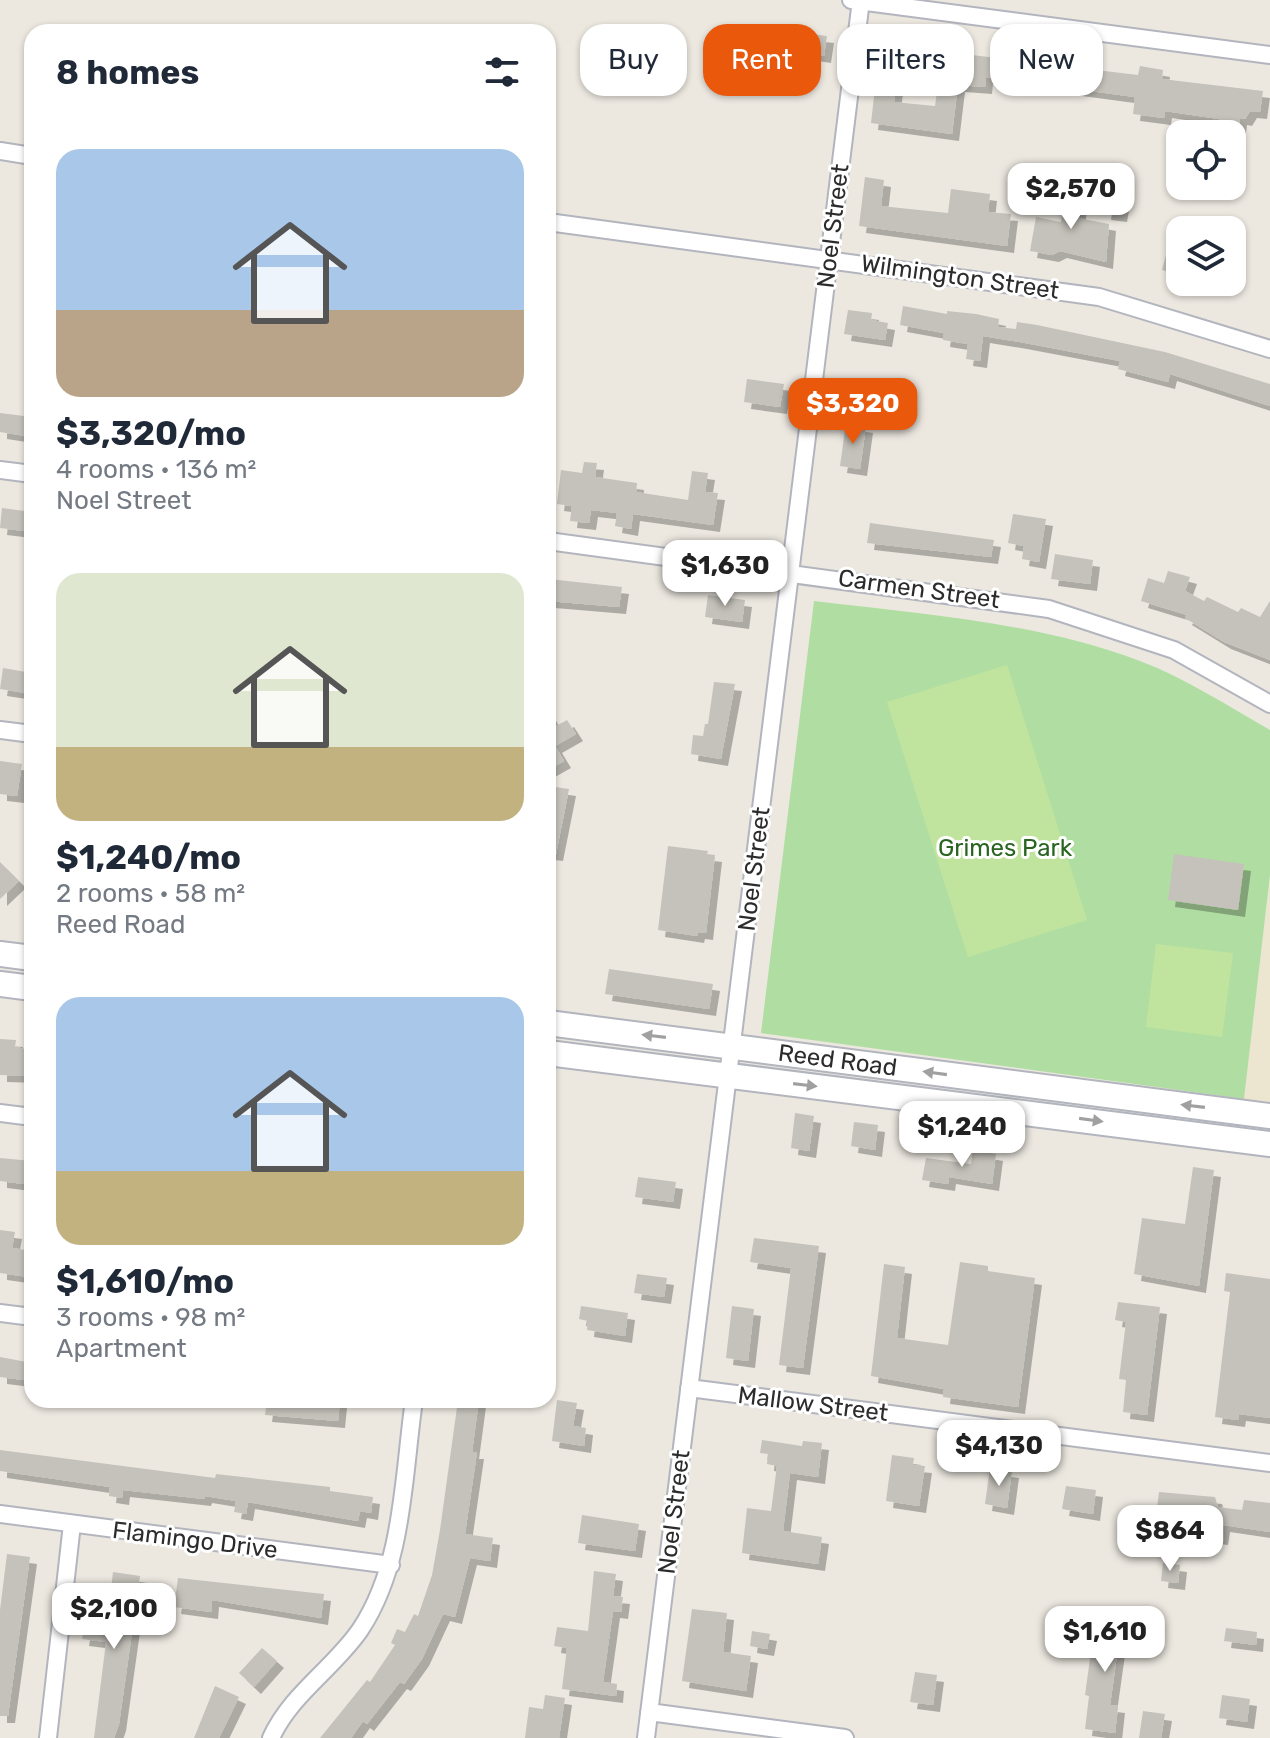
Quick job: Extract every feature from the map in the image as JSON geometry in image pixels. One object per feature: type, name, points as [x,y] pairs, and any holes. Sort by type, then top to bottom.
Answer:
[{"type":"street","points":[[858,0],[1270,55]]},
{"type":"street","name":"Noel Street","points":[[646,1738],[830,258],[858,0]]},
{"type":"street","points":[[0,151],[24,155]]},
{"type":"street","name":"Wilmington Street","points":[[556,223],[1099,297],[1270,349]]},
{"type":"street","points":[[0,470],[24,473]]},
{"type":"street","name":"Carmen Street","points":[[556,542],[1049,609],[1174,650],[1270,704]]},
{"type":"street","points":[[0,730],[24,733]]},
{"type":"street","points":[[0,954],[24,957]]},
{"type":"street","points":[[0,984],[24,987]]},
{"type":"street","name":"Reed Road","points":[[556,1024],[1270,1116]]},
{"type":"street","name":"Reed Road","points":[[556,1054],[1270,1144]]},
{"type":"street","points":[[982,1106],[987,1080]]},
{"type":"street","points":[[0,1113],[24,1116]]},
{"type":"street","points":[[0,1313],[24,1316]]},
{"type":"street","name":"Mallow Street","points":[[689,1388],[1270,1463]]},
{"type":"street","points":[[271,1738],[308,1683],[357,1633],[378,1601],[391,1565],[413,1408]]},
{"type":"street","name":"Flamingo Drive","points":[[0,1514],[391,1565]]},
{"type":"street","points":[[48,1738],[72,1524]]},
{"type":"street","points":[[649,1712],[845,1738]]},
{"type":"shaded area","points":[[1270,875],[1270,1102],[1244,1099]]},
{"type":"green space","name":"Grimes Park","points":[[814,601],[979,621],[1101,648],[1173,676],[1270,730],[1270,875],[1244,1099],[761,1033]]},
{"type":"green space","points":[[1007,665],[1087,920],[968,957],[887,702]]},
{"type":"green space","points":[[1156,944],[1233,953],[1222,1037],[1146,1027]]},
{"type":"building","points":[[821,35],[827,36],[824,56],[821,56]]},
{"type":"building","points":[[974,55],[990,57],[990,78],[986,77],[985,87],[974,86]]},
{"type":"building","points":[[1140,66],[1163,70],[1162,79],[1263,91],[1260,112],[1250,111],[1245,119],[1240,120],[1219,120],[1165,111],[1164,118],[1133,114],[1135,97],[1103,93],[1103,71],[1138,75]]},
{"type":"building","points":[[874,96],[895,96],[894,102],[935,106],[936,96],[957,96],[952,134],[871,123]]},
{"type":"building","points":[[865,177],[884,180],[881,206],[948,213],[951,189],[990,194],[988,212],[1011,214],[1007,246],[859,226]]},
{"type":"building","points":[[1067,182],[1083,185],[1078,218],[1109,224],[1106,262],[1060,251],[1052,255],[1030,251],[1036,217],[1061,222]]},
{"type":"building","points":[[1107,191],[1124,193],[1120,215],[1104,213]]},
{"type":"building","points":[[903,306],[947,314],[947,311],[976,314],[999,319],[998,327],[1016,329],[1017,322],[1165,352],[1270,384],[1270,406],[1170,374],[1168,382],[1118,369],[1120,361],[983,336],[980,361],[966,359],[968,344],[943,340],[944,333],[900,325]]},
{"type":"building","points":[[848,310],[872,313],[871,320],[888,323],[885,340],[844,334]]},
{"type":"building","points":[[747,379],[784,384],[780,407],[744,402]]},
{"type":"building","points":[[0,413],[24,416],[24,436],[0,432]]},
{"type":"building","points":[[846,423],[866,426],[860,469],[840,466]]},
{"type":"building","points":[[584,462],[597,463],[595,477],[637,483],[636,492],[688,500],[692,471],[708,473],[705,492],[718,493],[713,525],[633,514],[631,529],[615,526],[617,513],[591,510],[589,523],[570,521],[572,506],[557,504],[561,470],[582,473]]},
{"type":"building","points":[[2,508],[24,511],[24,531],[0,528]]},
{"type":"building","points":[[1013,514],[1046,519],[1039,562],[1022,559],[1024,546],[1008,543]]},
{"type":"building","points":[[870,523],[994,540],[991,557],[867,543]]},
{"type":"building","points":[[1055,554],[1093,560],[1090,584],[1051,579]]},
{"type":"building","points":[[1168,571],[1190,577],[1185,591],[1204,601],[1207,597],[1238,612],[1241,608],[1260,617],[1270,601],[1270,660],[1224,642],[1185,618],[1187,615],[1141,601],[1148,578],[1164,583]]},
{"type":"building","points":[[556,580],[622,587],[619,607],[556,602]]},
{"type":"building","points":[[708,595],[745,600],[742,622],[705,617]]},
{"type":"building","points":[[3,668],[24,672],[24,693],[0,689]]},
{"type":"building","points":[[714,682],[735,684],[721,759],[691,754],[693,735],[703,736],[705,724],[708,724]]},
{"type":"building","points":[[567,720],[576,734],[556,745],[556,726]]},
{"type":"building","points":[[556,748],[564,761],[556,766]]},
{"type":"building","points":[[0,761],[22,764],[17,796],[0,794]]},
{"type":"building","points":[[556,787],[569,789],[556,854]]},
{"type":"building","points":[[668,846],[708,851],[707,854],[715,855],[706,933],[698,932],[697,936],[658,930]]},
{"type":"building","points":[[1174,854],[1244,864],[1238,910],[1168,900]]},
{"type":"building","points":[[0,862],[19,881],[0,899]]},
{"type":"building","points":[[609,969],[713,984],[709,1009],[605,994]]},
{"type":"building","points":[[0,1039],[16,1040],[15,1047],[24,1049],[24,1076],[0,1075]]},
{"type":"building","points":[[795,1113],[814,1116],[809,1151],[791,1148]]},
{"type":"building","points":[[854,1122],[878,1125],[875,1150],[851,1146]]},
{"type":"building","points":[[973,1150],[996,1154],[992,1184],[949,1177],[948,1184],[922,1180],[926,1158],[971,1164]]},
{"type":"building","points":[[0,1158],[24,1160],[24,1184],[0,1181]]},
{"type":"building","points":[[1193,1167],[1214,1170],[1199,1286],[1134,1274],[1142,1218],[1185,1224]]},
{"type":"building","points":[[638,1177],[676,1182],[673,1202],[635,1197]]},
{"type":"building","points":[[0,1230],[15,1232],[12,1248],[24,1250],[24,1276],[0,1273]]},
{"type":"building","points":[[754,1238],[819,1246],[803,1368],[779,1365],[791,1268],[750,1262]]},
{"type":"building","points":[[960,1262],[988,1266],[988,1271],[1035,1278],[1018,1407],[943,1397],[944,1389],[871,1376],[884,1264],[905,1267],[897,1338],[948,1345]]},
{"type":"building","points":[[1226,1273],[1270,1279],[1270,1418],[1239,1414],[1238,1420],[1215,1417],[1230,1292],[1224,1291]]},
{"type":"building","points":[[637,1274],[667,1278],[664,1297],[634,1293]]},
{"type":"building","points":[[1118,1302],[1160,1307],[1147,1415],[1123,1412],[1126,1380],[1119,1379],[1126,1322],[1115,1320]]},
{"type":"building","points":[[581,1306],[628,1313],[625,1336],[587,1330],[588,1321],[579,1319]]},
{"type":"building","points":[[732,1306],[754,1309],[748,1361],[726,1358]]},
{"type":"building","points":[[0,1357],[24,1362],[24,1380],[0,1377]]},
{"type":"building","points":[[557,1400],[577,1403],[573,1426],[586,1428],[584,1446],[552,1441]]},
{"type":"building","points":[[266,1408],[339,1408],[338,1421],[265,1415]]},
{"type":"building","points":[[457,1408],[478,1408],[472,1452],[477,1452],[465,1534],[493,1538],[490,1561],[470,1558],[455,1617],[443,1614],[422,1659],[404,1684],[400,1682],[367,1724],[363,1721],[351,1738],[320,1738],[367,1680],[370,1682],[395,1645],[391,1643],[397,1629],[405,1632],[414,1614],[418,1616],[432,1575]]},
{"type":"building","points":[[762,1440],[802,1446],[803,1441],[822,1443],[818,1477],[790,1473],[783,1531],[822,1537],[818,1564],[742,1553],[747,1508],[771,1511],[777,1466],[767,1464],[768,1454],[760,1453]]},
{"type":"building","points":[[0,1450],[215,1478],[216,1474],[330,1487],[330,1491],[373,1497],[371,1513],[360,1511],[358,1521],[248,1502],[246,1514],[234,1512],[236,1501],[205,1496],[204,1499],[123,1490],[122,1498],[109,1496],[110,1487],[0,1471]]},
{"type":"building","points":[[892,1455],[914,1458],[913,1465],[925,1466],[919,1506],[886,1501]]},
{"type":"building","points":[[990,1468],[1012,1471],[1007,1508],[985,1504]]},
{"type":"building","points":[[1066,1486],[1096,1490],[1093,1514],[1062,1509]]},
{"type":"building","points":[[1159,1492],[1215,1497],[1218,1507],[1242,1510],[1244,1500],[1270,1503],[1270,1532],[1223,1525],[1221,1538],[1189,1534],[1188,1540],[1154,1532]]},
{"type":"building","points":[[582,1515],[639,1524],[635,1551],[578,1543]]},
{"type":"building","points":[[7,1554],[30,1557],[8,1716],[0,1716],[0,1610]]},
{"type":"building","points":[[1163,1563],[1180,1565],[1178,1583],[1161,1581]]},
{"type":"building","points":[[594,1571],[616,1574],[613,1596],[623,1597],[621,1612],[613,1611],[603,1682],[617,1684],[616,1696],[562,1689],[567,1648],[554,1646],[557,1627],[588,1631]]},
{"type":"building","points":[[113,1572],[140,1576],[119,1724],[114,1738],[94,1738],[106,1642],[82,1639],[85,1621],[107,1624]]},
{"type":"building","points":[[178,1578],[324,1594],[321,1618],[212,1600],[211,1612],[174,1607]]},
{"type":"building","points":[[692,1609],[727,1613],[723,1652],[751,1656],[746,1691],[682,1681]]},
{"type":"building","points":[[1100,1617],[1133,1622],[1130,1642],[1119,1641],[1110,1705],[1118,1706],[1115,1733],[1085,1729],[1089,1696],[1085,1695],[1092,1644],[1096,1644]]},
{"type":"building","points":[[1226,1628],[1257,1632],[1256,1645],[1224,1641]]},
{"type":"building","points":[[752,1631],[770,1634],[767,1649],[750,1646]]},
{"type":"building","points":[[262,1648],[277,1661],[254,1687],[239,1673]]},
{"type":"building","points":[[915,1672],[937,1675],[933,1705],[910,1702]]},
{"type":"building","points":[[215,1686],[239,1697],[219,1738],[194,1738]]},
{"type":"building","points":[[545,1695],[565,1698],[559,1738],[525,1738],[529,1707],[543,1709]]},
{"type":"building","points":[[1222,1695],[1250,1699],[1247,1722],[1219,1718]]},
{"type":"building","points":[[1143,1711],[1165,1714],[1161,1738],[1139,1738]]}]
